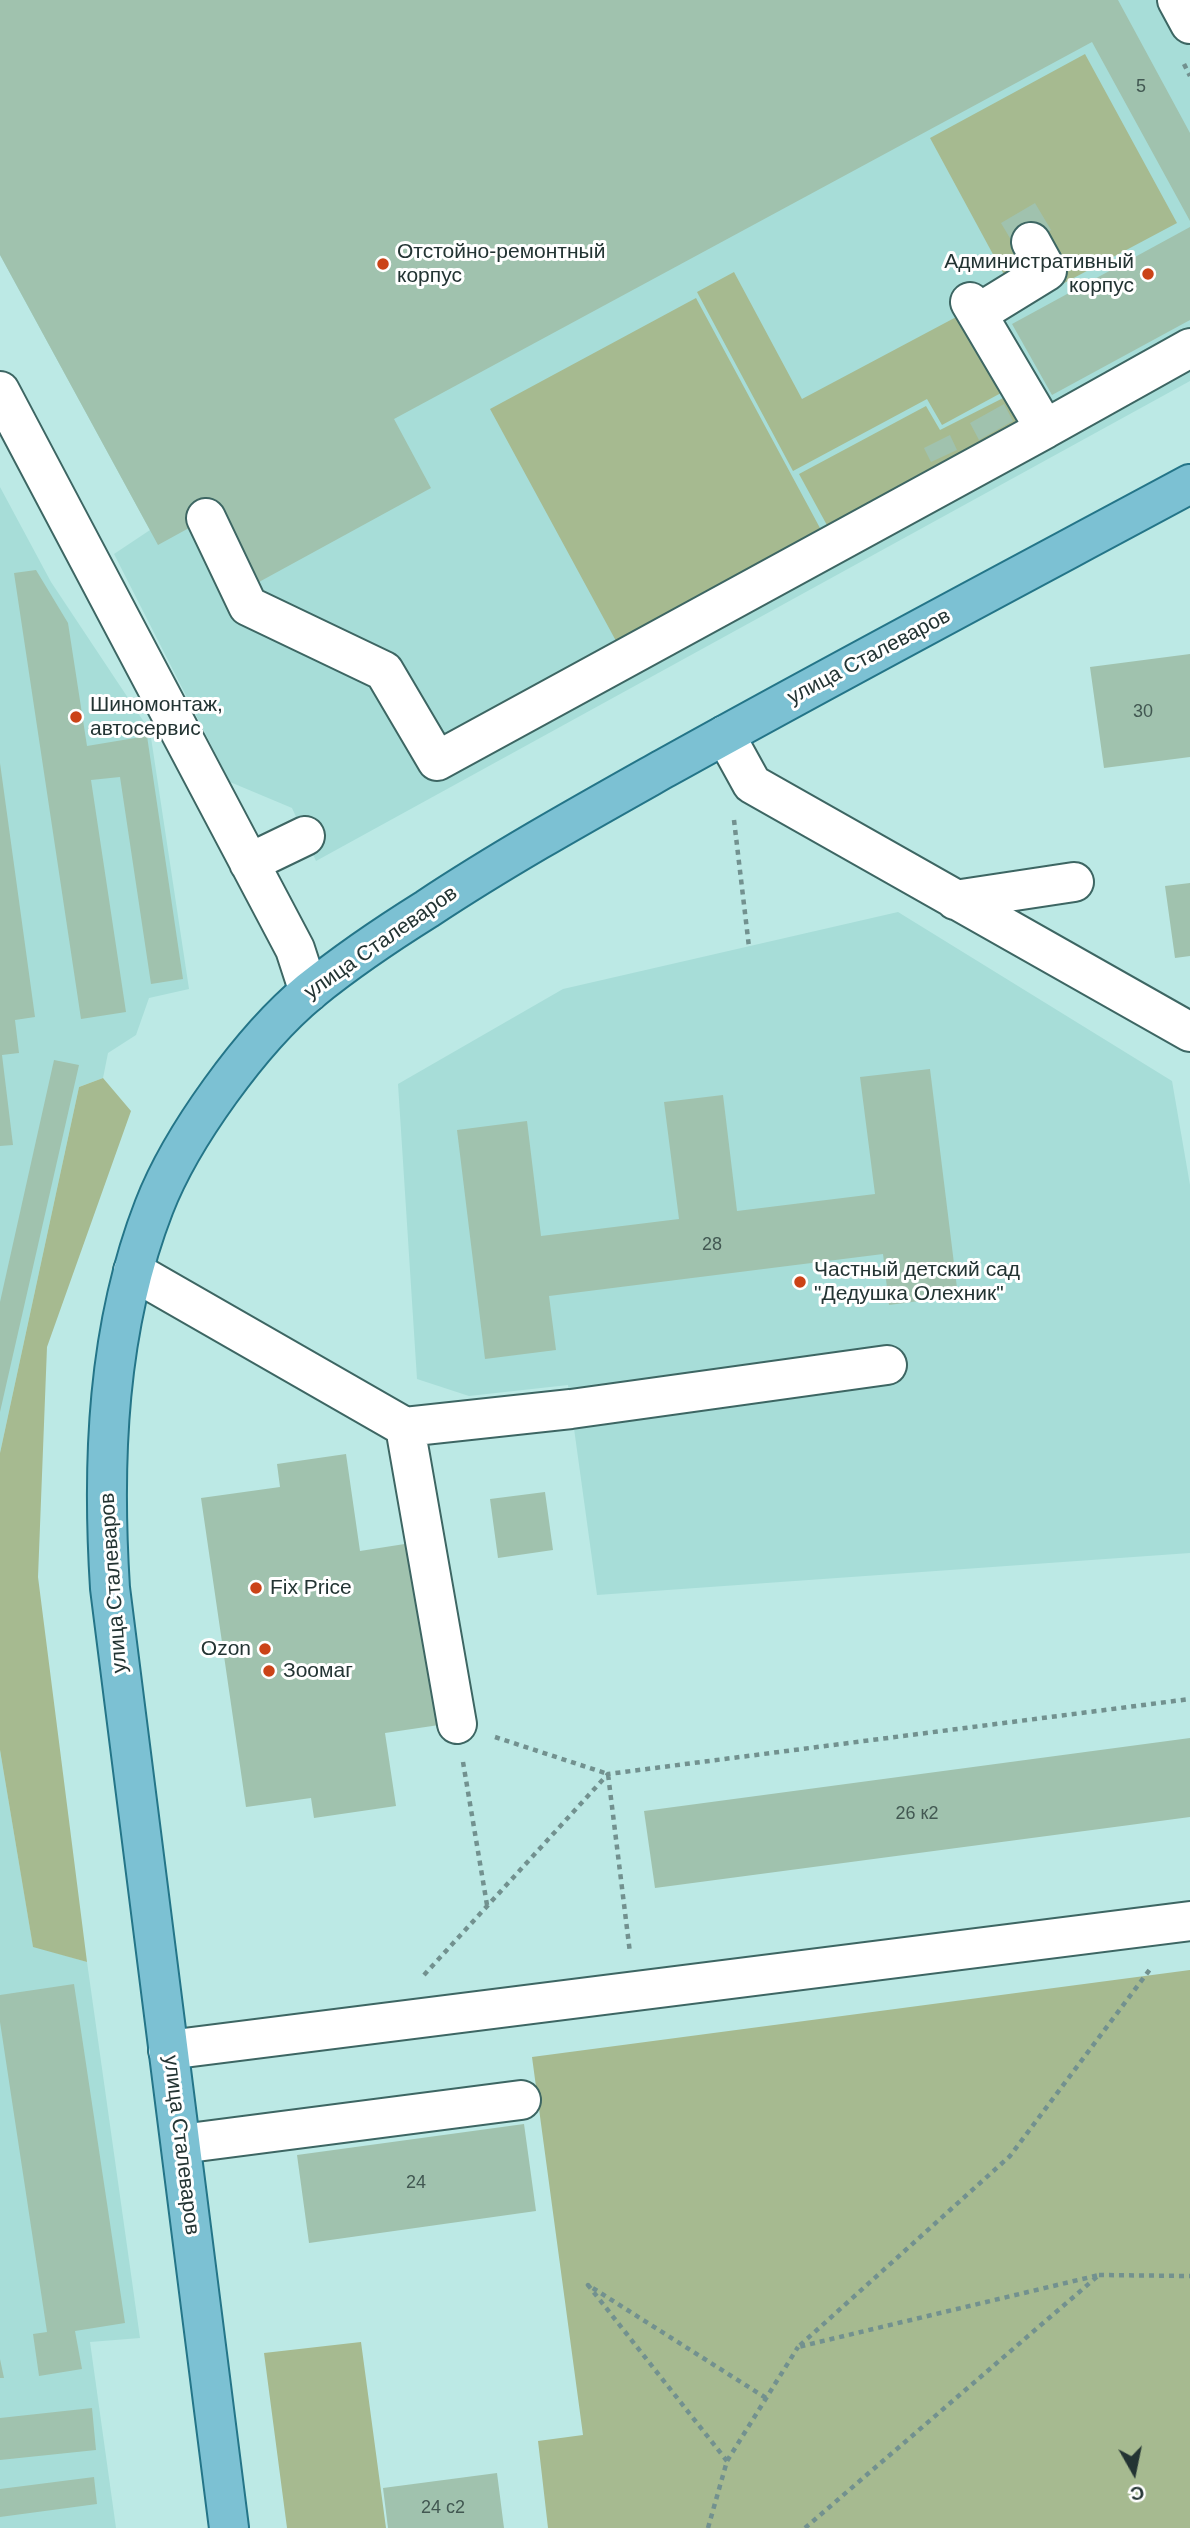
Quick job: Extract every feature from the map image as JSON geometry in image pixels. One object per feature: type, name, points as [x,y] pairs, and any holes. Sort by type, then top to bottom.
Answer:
[{"type":"main road","name":"улица Сталеваров","points":[[229,2528],[110,1588],[107,1533],[110,1408],[120,1333],[133,1271],[155,1205],[187,1142],[234,1073],[273,1026],[309,992],[380,939],[568,822],[1190,484]]},
{"type":"lane","points":[[1177,0],[1190,24]]},
{"type":"lane","points":[[1031,242],[1047,271],[974,308],[1045,429]]},
{"type":"lane","points":[[206,518],[248,606],[384,671],[437,761],[1190,348]]},
{"type":"lane","points":[[0,391],[295,949],[309,992]]},
{"type":"lane","points":[[725,735],[752,784],[1190,1032]]},
{"type":"lane","points":[[249,863],[305,836]]},
{"type":"lane","points":[[956,900],[1074,881]]},
{"type":"lane","points":[[133,1271],[405,1427],[572,1409],[887,1365]]},
{"type":"lane","points":[[405,1427],[457,1724]]},
{"type":"lane","points":[[168,2050],[1188,1921]]},
{"type":"lane","points":[[181,2144],[521,2100]]},
{"type":"path","points":[[732,809],[750,947]]},
{"type":"path","points":[[487,1906],[457,1724],[608,1773],[1190,1699]]},
{"type":"path","points":[[380,2023],[608,1773]]},
{"type":"path","points":[[608,1773],[635,1992]]},
{"type":"path","points":[[708,2528],[727,2461],[798,2347],[1010,2156],[1188,1921]]},
{"type":"path","points":[[798,2347],[1099,2275],[1190,2276]]},
{"type":"path","points":[[805,2528],[1099,2275]]},
{"type":"path","points":[[727,2461],[588,2285],[766,2398]]},
{"type":"shaded area","points":[[0,0],[1190,0],[1190,381],[316,861],[292,808],[230,782],[114,554],[150,530],[0,255]]},
{"type":"shaded area","points":[[0,487],[51,582],[150,731],[189,989],[149,998],[136,1035],[108,1053],[103,1078],[79,1087],[0,1453]]},
{"type":"shaded area","name":"Частный детский сад \"Дедушка Олехник\"","points":[[898,912],[1172,1081],[1190,1185],[1190,1553],[597,1595],[568,1385],[469,1396],[417,1379],[398,1084],[563,989]]},
{"type":"shaded area","points":[[0,1750],[33,1946],[87,1962],[140,2338],[90,2342],[116,2528],[0,2528]]},
{"type":"green space","points":[[1085,54],[1177,223],[1021,306],[930,138]]},
{"type":"green space","points":[[734,272],[802,399],[960,315],[1001,393],[942,425],[927,399],[793,471],[697,292]]},
{"type":"green space","points":[[696,298],[827,541],[622,652],[490,409]]},
{"type":"green space","points":[[1009,395],[1027,431],[834,538],[799,474],[926,406],[940,430]]},
{"type":"green space","points":[[103,1078],[131,1111],[47,1347],[38,1577],[87,1962],[33,1947],[0,1750],[0,1453],[79,1087]]},
{"type":"green space","points":[[1190,1970],[1190,2528],[548,2528],[538,2441],[583,2435],[532,2057]]},
{"type":"green space","points":[[361,2342],[386,2528],[287,2528],[264,2353]]},
{"type":"building","name":"Отстойно-ремонтный корпус","points":[[0,0],[1118,0],[1190,133],[1190,221],[1092,42],[394,419],[431,488],[259,582],[220,511],[158,545],[0,255]]},
{"type":"building","points":[[1035,203],[1051,230],[1017,250],[1001,223]]},
{"type":"building","name":"Административный корпус","points":[[1190,227],[1190,320],[1052,395],[1012,324]]},
{"type":"building","points":[[1004,404],[1013,421],[979,440],[970,423]]},
{"type":"building","points":[[950,435],[957,450],[931,462],[924,448]]},
{"type":"building","points":[[36,570],[68,623],[87,746],[147,736],[183,979],[151,984],[120,777],[91,780],[126,1012],[81,1019],[14,573]]},
{"type":"building","points":[[1190,654],[1190,757],[1104,768],[1090,667]]},
{"type":"building","points":[[0,763],[35,1017],[15,1020],[19,1053],[2,1055],[13,1145],[0,1146]]},
{"type":"building","points":[[1190,883],[1190,956],[1175,958],[1165,886]]},
{"type":"building","points":[[54,1060],[79,1065],[0,1412],[0,1302]]},
{"type":"building","points":[[930,1069],[958,1296],[889,1305],[883,1254],[549,1296],[556,1350],[485,1359],[457,1130],[527,1121],[541,1236],[679,1219],[664,1102],[723,1095],[737,1211],[875,1194],[860,1077]]},
{"type":"building","points":[[346,1454],[360,1551],[411,1543],[439,1725],[385,1733],[396,1806],[314,1818],[311,1798],[246,1807],[201,1498],[280,1487],[277,1464]]},
{"type":"building","points":[[545,1492],[553,1550],[498,1558],[490,1499]]},
{"type":"building","points":[[1190,1738],[1190,1817],[655,1888],[644,1811]]},
{"type":"building","points":[[74,1984],[125,2323],[75,2331],[82,2369],[39,2376],[33,2334],[47,2332],[0,2022],[0,1995]]},
{"type":"building","points":[[524,2124],[536,2211],[309,2243],[297,2155]]},
{"type":"building","points":[[0,2359],[4,2378],[0,2378]]},
{"type":"building","points":[[92,2408],[96,2450],[0,2460],[0,2418]]},
{"type":"building","points":[[497,2473],[504,2528],[388,2528],[383,2488]]},
{"type":"building","points":[[94,2477],[97,2504],[0,2517],[0,2489]]},
{"type":"place","name":"Отстойно-ремонтный корпус","points":[[383,264]]},
{"type":"place","name":"Административный корпус","points":[[1148,274]]},
{"type":"place","name":"Шиномонтаж, автосервис","points":[[76,717]]},
{"type":"place","name":"Частный детский сад \"Дедушка Олехник\"","points":[[800,1282]]},
{"type":"place","name":"Fix Price","points":[[256,1588]]},
{"type":"place","name":"Ozon","points":[[265,1649]]},
{"type":"place","name":"Зоомаг","points":[[269,1671]]}]
